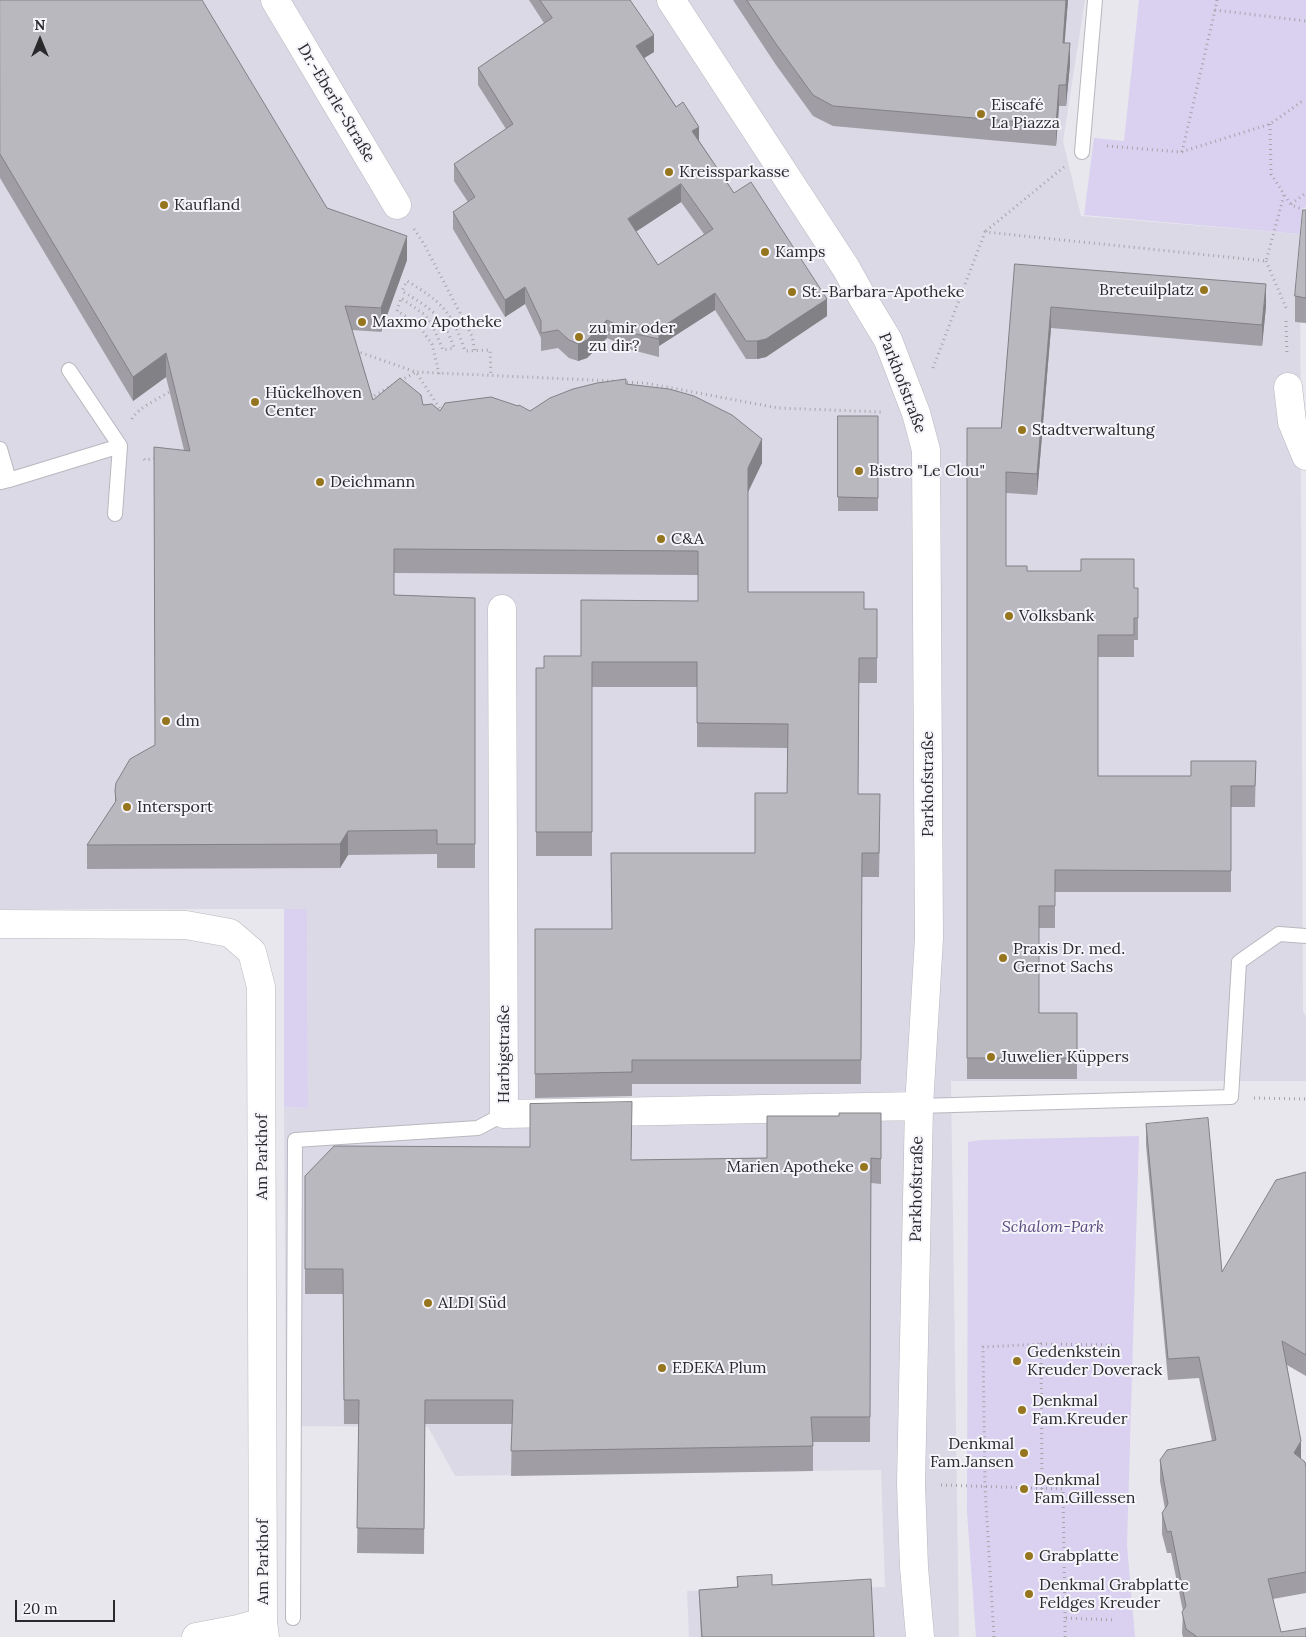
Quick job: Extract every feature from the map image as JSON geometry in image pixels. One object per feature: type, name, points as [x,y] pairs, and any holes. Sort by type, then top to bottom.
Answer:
[{"type":"street","name":"Dr.-Eberle-Straße","points":[[274,0],[397,205]]},
{"type":"street","name":"Parkhofstraße","points":[[671,0],[846,268],[888,340],[916,414],[926,450],[929,938],[919,1106],[911,1484],[914,1567],[920,1637]]},
{"type":"street","points":[[1288,387],[1292,422],[1306,456]]},
{"type":"street","name":"Harbigstraße","points":[[502,609],[504,1114],[919,1106]]},
{"type":"street","name":"Am Parkhof","points":[[0,924],[186,925],[230,933],[252,952],[261,987],[264,1629],[238,1629],[196,1637]]},
{"type":"lane","points":[[1082,148],[1095,0]]},
{"type":"lane","points":[[69,370],[120,446],[115,514]]},
{"type":"lane","points":[[0,449],[4,481],[120,446]]},
{"type":"lane","points":[[919,1106],[1231,1097],[1239,962],[1279,934],[1306,936]]},
{"type":"lane","points":[[293,1618],[295,1140],[478,1128],[504,1114]]},
{"type":"path","points":[[1181,152],[1217,0]]},
{"type":"path","points":[[1215,10],[1306,21]]},
{"type":"path","points":[[985,232],[1082,148],[1181,152],[1270,124],[1305,100]]},
{"type":"path","points":[[1270,124],[1271,174],[1291,205],[1302,209]]},
{"type":"path","points":[[1291,205],[1306,193]]},
{"type":"path","points":[[397,205],[424,244],[472,336],[476,351]]},
{"type":"path","points":[[1266,261],[1287,310]]},
{"type":"path","points":[[439,374],[432,344],[417,323],[397,310],[401,298],[425,315],[435,331],[443,350],[454,348],[448,331],[438,317],[426,306],[402,291],[407,281],[430,294],[448,313],[458,329],[465,351],[490,350],[491,376]]},
{"type":"path","points":[[1286,321],[1288,387]]},
{"type":"path","points":[[351,350],[416,372],[442,413]]},
{"type":"path","points":[[366,400],[416,372],[485,375]]},
{"type":"path","points":[[130,425],[132,416],[139,410],[179,387]]},
{"type":"path","points":[[139,455],[145,460],[165,458]]},
{"type":"path","points":[[1231,1097],[1306,1099]]},
{"type":"path","points":[[1041,1344],[1042,1489]]},
{"type":"path","points":[[994,1637],[985,1486],[982,1347],[1041,1344],[1112,1345]]},
{"type":"path","points":[[911,1484],[1063,1489],[1065,1637]]},
{"type":"path","points":[[1065,1618],[1112,1620]]},
{"type":"shaded area","points":[[0,0],[1085,0],[1063,141],[1081,216],[1300,234],[1303,1011],[1306,1017],[1306,1081],[951,1081],[959,1637],[689,1637],[687,1591],[885,1587],[881,1470],[455,1476],[428,1427],[286,1426],[284,1107],[308,1108],[307,909],[0,909]]},
{"type":"green space","points":[[1139,0],[1306,0],[1306,207],[1302,209],[1300,234],[1084,215],[1094,138],[1124,141]]},
{"type":"green space","points":[[284,909],[307,909],[308,1108],[284,1107]]},
{"type":"green space","name":"Schalom-Park","points":[[1139,1136],[1127,1545],[1135,1637],[976,1637],[967,1512],[968,1142],[981,1140]]},
{"type":"building","points":[[0,0],[202,0],[327,208],[407,236],[381,308],[345,306],[373,400],[400,378],[421,395],[423,405],[432,404],[440,411],[445,403],[491,397],[519,405],[530,411],[550,398],[573,389],[626,379],[626,384],[669,389],[694,396],[732,415],[762,439],[748,468],[748,592],[864,592],[864,609],[877,609],[877,658],[859,658],[858,794],[880,794],[879,853],[862,853],[861,1060],[632,1060],[632,1072],[535,1074],[535,929],[612,929],[611,853],[755,853],[755,793],[787,793],[788,724],[697,723],[697,662],[592,662],[592,832],[536,832],[536,668],[544,668],[544,656],[581,656],[581,600],[698,601],[698,551],[394,549],[394,595],[475,598],[475,844],[437,844],[437,830],[348,831],[340,844],[87,845],[116,801],[116,783],[130,759],[155,745],[154,447],[190,451],[166,353],[133,377],[0,154]]},
{"type":"building","points":[[540,0],[630,0],[654,35],[636,46],[676,107],[683,102],[699,127],[692,131],[734,193],[751,182],[827,299],[766,339],[757,341],[746,341],[715,293],[659,329],[659,339],[632,333],[607,320],[587,340],[578,344],[569,340],[558,330],[541,333],[541,321],[525,287],[505,300],[453,212],[475,197],[454,164],[513,124],[478,68],[552,18]],"holes":[[[681,184],[713,229],[658,265],[628,219]]]},
{"type":"building","points":[[747,0],[1066,0],[1063,43],[1070,43],[1066,85],[1059,85],[1056,125],[833,106],[813,95]]},
{"type":"building","points":[[1303,210],[1306,210],[1306,298],[1295,296]]},
{"type":"building","points":[[1015,264],[1266,284],[1262,325],[1051,307],[1037,474],[1006,472],[1006,566],[1027,566],[1027,571],[1081,571],[1081,559],[1134,559],[1134,588],[1138,588],[1138,618],[1134,618],[1134,635],[1098,635],[1098,776],[1191,776],[1191,761],[1256,761],[1255,786],[1231,786],[1231,871],[1055,870],[1055,906],[1039,906],[1039,1013],[1077,1013],[1077,1058],[967,1058],[967,428],[1001,428]]},
{"type":"building","name":"Bistro \"Le Clou\"","points":[[838,416],[878,416],[878,498],[838,497]]},
{"type":"building","points":[[632,1102],[631,1160],[767,1158],[767,1116],[839,1116],[839,1113],[881,1113],[881,1159],[871,1158],[870,1417],[811,1417],[813,1446],[511,1451],[513,1400],[425,1400],[424,1529],[357,1528],[359,1400],[344,1400],[343,1269],[305,1269],[305,1176],[334,1146],[530,1147],[530,1104]]},
{"type":"building","points":[[1208,1118],[1222,1272],[1276,1180],[1306,1172],[1306,1355],[1282,1341],[1301,1441],[1294,1453],[1305,1462],[1306,1467],[1306,1572],[1268,1579],[1281,1632],[1306,1628],[1306,1637],[1196,1637],[1186,1629],[1182,1612],[1186,1606],[1171,1531],[1167,1532],[1162,1513],[1168,1504],[1160,1460],[1167,1450],[1216,1440],[1199,1357],[1168,1359],[1146,1124]]},
{"type":"building","points":[[772,1575],[772,1585],[871,1579],[874,1637],[702,1637],[699,1590],[738,1587],[737,1577]]},
{"type":"place","name":"Eiscafé La Piazza","points":[[981,114]]},
{"type":"place","name":"Kreissparkasse","points":[[669,172]]},
{"type":"place","name":"Kaufland","points":[[164,205]]},
{"type":"place","name":"Kamps","points":[[765,252]]},
{"type":"place","name":"Breteuilplatz","points":[[1204,290]]},
{"type":"place","name":"St.-Barbara-Apotheke","points":[[792,292]]},
{"type":"place","name":"Maxmo Apotheke","points":[[362,322]]},
{"type":"place","name":"zu mir oder zu dir?","points":[[579,337]]},
{"type":"place","name":"Hückelhoven Center","points":[[255,402]]},
{"type":"place","name":"Stadtverwaltung","points":[[1022,430]]},
{"type":"place","name":"Bistro \"Le Clou\"","points":[[859,471]]},
{"type":"place","name":"Deichmann","points":[[320,482]]},
{"type":"place","name":"C&A","points":[[661,539]]},
{"type":"place","name":"Volksbank","points":[[1009,616]]},
{"type":"place","name":"dm","points":[[166,721]]},
{"type":"place","name":"Intersport","points":[[127,807]]},
{"type":"place","name":"Praxis Dr. med. Gernot Sachs","points":[[1003,958]]},
{"type":"place","name":"Juwelier Küppers","points":[[991,1057]]},
{"type":"place","name":"Marien Apotheke","points":[[864,1167]]},
{"type":"place","name":"ALDI Süd","points":[[428,1303]]},
{"type":"place","name":"Gedenkstein Kreuder Doverack","points":[[1017,1361]]},
{"type":"place","name":"EDEKA Plum","points":[[662,1368]]},
{"type":"place","name":"Denkmal Fam.Kreuder","points":[[1022,1410]]},
{"type":"place","name":"Denkmal Fam.Jansen","points":[[1024,1453]]},
{"type":"place","name":"Denkmal Fam.Gillessen","points":[[1024,1489]]},
{"type":"place","name":"Grabplatte","points":[[1029,1556]]},
{"type":"place","name":"Denkmal Grabplatte Feldges Kreuder","points":[[1029,1594]]}]
